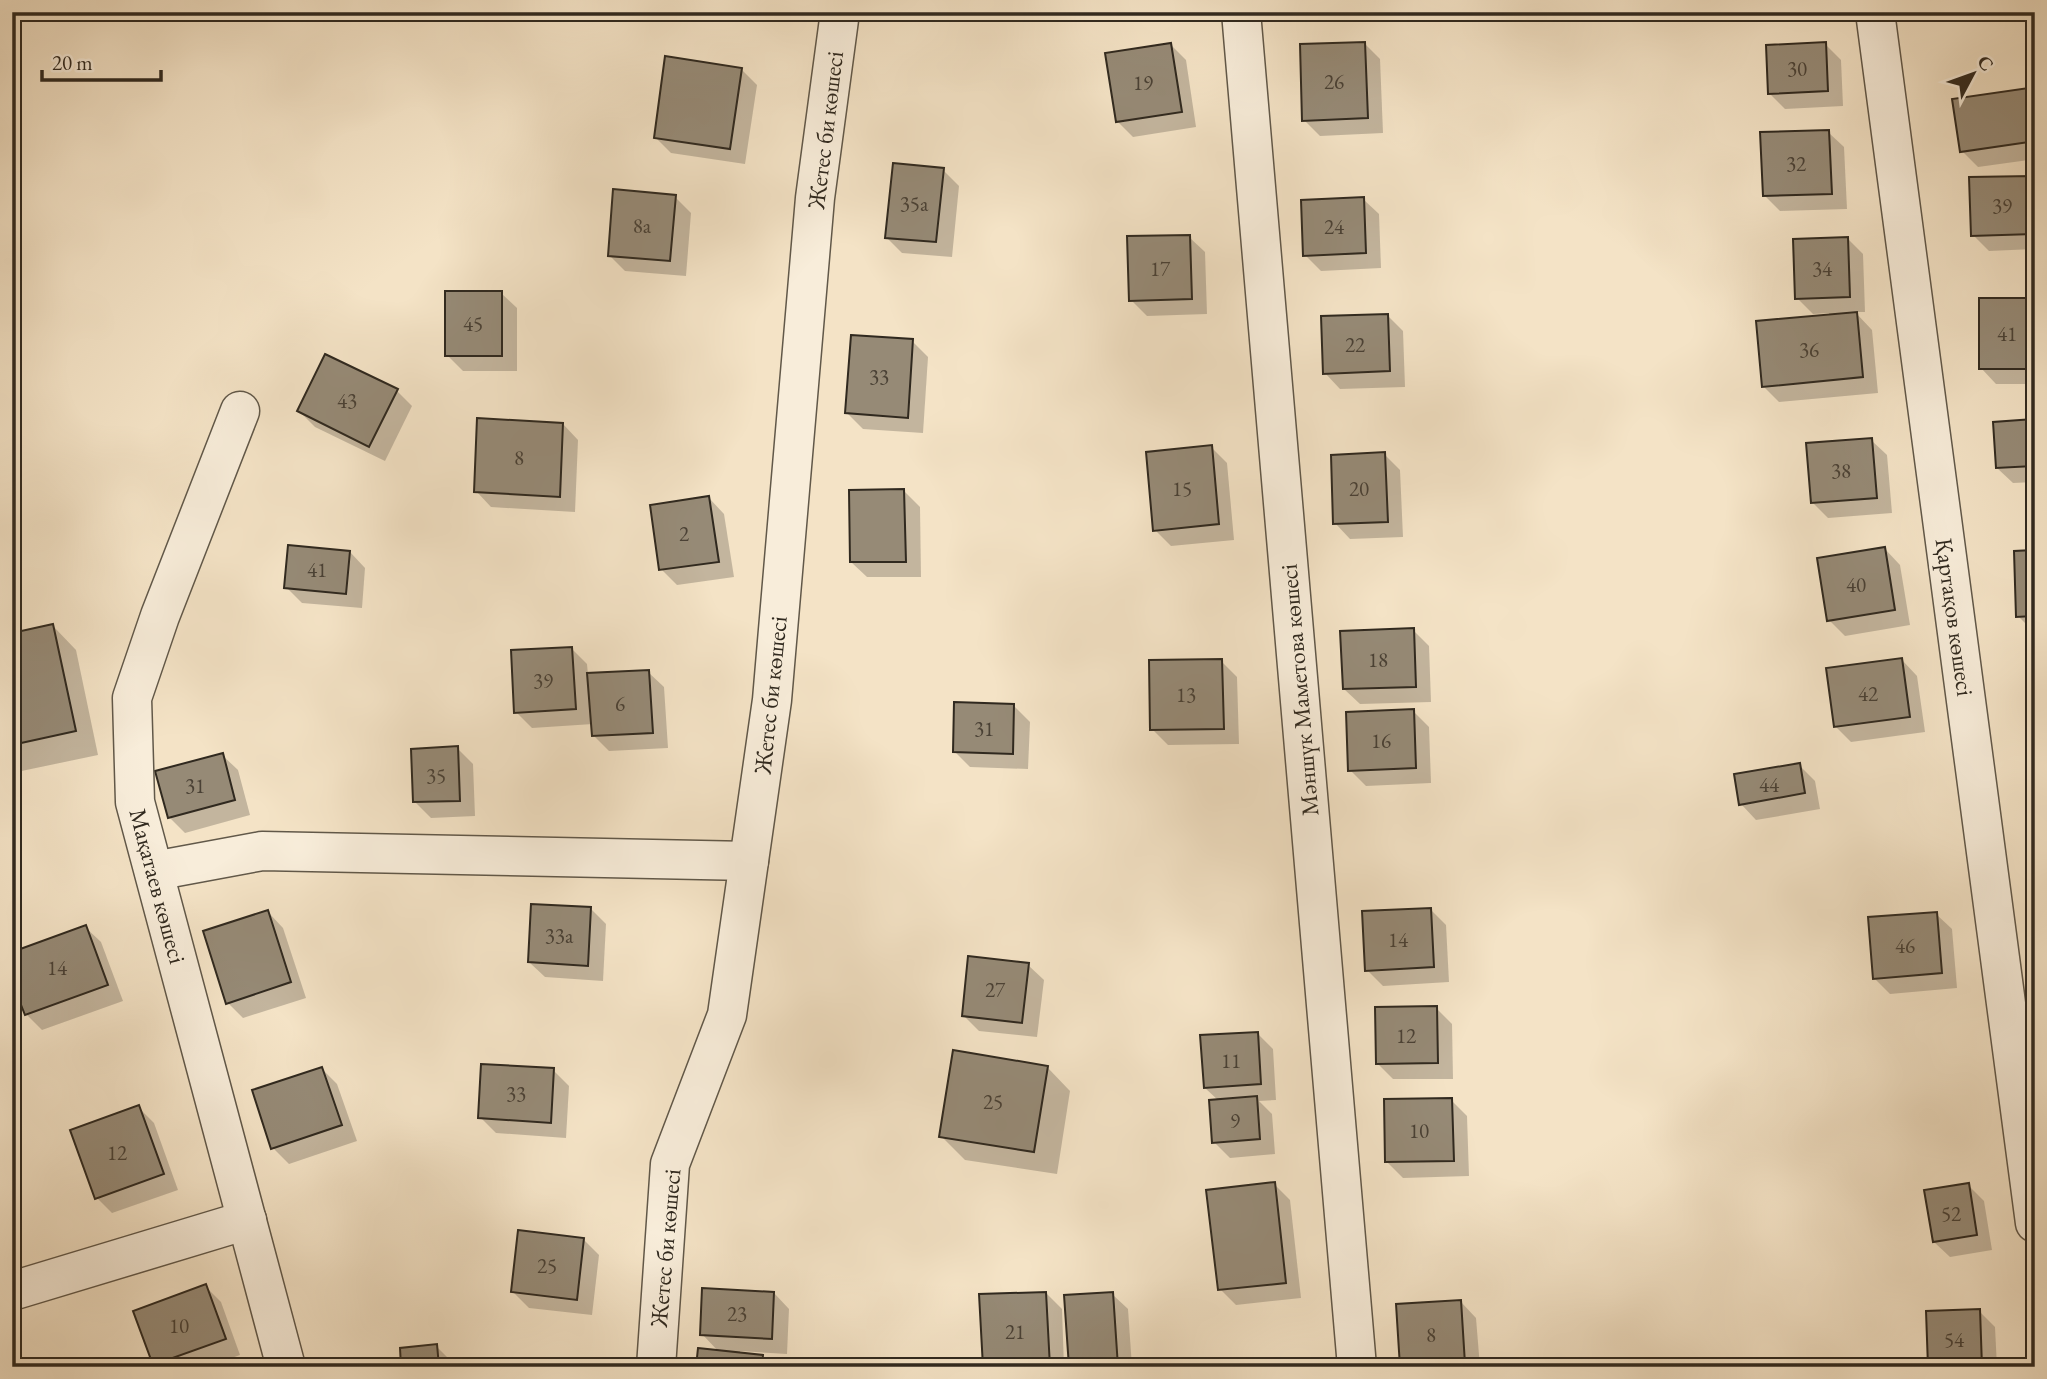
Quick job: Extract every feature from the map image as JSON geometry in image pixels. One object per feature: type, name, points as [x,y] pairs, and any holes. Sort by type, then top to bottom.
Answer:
[{"type":"street","name":"Жетес би көшесі","points":[[656,1367],[670,1164],[727,1015],[772,700],[815,198],[840,12]]},
{"type":"street","name":"Мәншүк Маметова көшесі","points":[[1241,12],[1357,1367]]},
{"type":"street","name":"Қартақов көшесі","points":[[1875,12],[2035,1223]]},
{"type":"street","name":"Мақатаев көшесі","points":[[240,411],[160,616],[132,698],[135,802],[286,1367]]},
{"type":"street","points":[[154,871],[262,852],[749,861]]},
{"type":"street","points":[[12,1291],[247,1220]]},
{"type":"building","points":[[1365,42],[1368,118],[1302,121],[1300,44]]},
{"type":"building","points":[[1826,42],[1828,91],[1768,94],[1766,45]]},
{"type":"building","points":[[1171,43],[1182,112],[1116,122],[1105,53]]},
{"type":"building","points":[[665,56],[742,68],[730,149],[654,138]]},
{"type":"building","points":[[2035,87],[2035,141],[1960,152],[1952,99]]},
{"type":"building","points":[[1829,130],[1832,194],[1763,196],[1760,132]]},
{"type":"building","points":[[893,163],[944,168],[936,242],[885,238]]},
{"type":"building","points":[[2032,176],[2034,234],[1971,236],[1969,177]]},
{"type":"building","points":[[613,189],[676,195],[670,261],[608,256]]},
{"type":"building","points":[[1364,197],[1366,253],[1303,256],[1301,200]]},
{"type":"building","points":[[1190,235],[1192,299],[1129,301],[1127,236]]},
{"type":"building","points":[[1848,237],[1850,297],[1795,299],[1793,239]]},
{"type":"building","points":[[445,291],[502,291],[502,356],[445,356]]},
{"type":"building","points":[[1979,298],[2035,298],[2035,369],[1979,369]]},
{"type":"building","points":[[1857,312],[1863,377],[1762,387],[1756,321]]},
{"type":"building","points":[[1388,314],[1390,371],[1323,374],[1321,316]]},
{"type":"building","points":[[851,335],[913,339],[908,418],[845,413]]},
{"type":"building","points":[[325,354],[398,389],[369,447],[297,411]]},
{"type":"building","points":[[477,418],[563,423],[560,497],[474,492]]},
{"type":"building","points":[[2035,419],[2035,466],[1996,468],[1993,422]]},
{"type":"building","points":[[1872,438],[1877,498],[1811,503],[1806,443]]},
{"type":"building","points":[[1212,445],[1219,524],[1153,531],[1146,452]]},
{"type":"building","points":[[1385,452],[1388,522],[1333,524],[1331,455]]},
{"type":"building","points":[[904,489],[906,562],[850,562],[849,490]]},
{"type":"building","points":[[709,496],[719,562],[659,570],[650,505]]},
{"type":"building","points":[[288,545],[350,551],[346,594],[284,588]]},
{"type":"building","points":[[1885,547],[1895,610],[1827,621],[1817,558]]},
{"type":"building","points":[[2035,550],[2035,616],[2016,617],[2014,551]]},
{"type":"building","points":[[53,624],[76,731],[12,745],[12,633]]},
{"type":"building","points":[[1414,628],[1416,687],[1343,689],[1340,631]]},
{"type":"building","points":[[572,647],[576,709],[514,713],[511,650]]},
{"type":"building","points":[[1902,658],[1910,717],[1834,727],[1826,668]]},
{"type":"building","points":[[1222,659],[1224,729],[1150,730],[1149,660]]},
{"type":"building","points":[[649,670],[653,733],[592,736],[587,673]]},
{"type":"building","points":[[954,702],[1014,704],[1013,754],[953,752]]},
{"type":"building","points":[[1414,709],[1416,768],[1348,771],[1346,712]]},
{"type":"building","points":[[458,746],[460,801],[413,802],[411,749]]},
{"type":"building","points":[[223,753],[235,800],[168,818],[155,771]]},
{"type":"building","points":[[1800,763],[1805,793],[1739,805],[1734,774]]},
{"type":"building","points":[[531,904],[591,907],[588,966],[528,962]]},
{"type":"building","points":[[1431,908],[1434,967],[1365,971],[1362,911]]},
{"type":"building","points":[[268,910],[291,982],[226,1004],[203,931]]},
{"type":"building","points":[[1937,912],[1942,973],[1873,979],[1868,917]]},
{"type":"building","points":[[86,925],[108,985],[25,1015],[12,982],[12,952]]},
{"type":"building","points":[[968,956],[1029,963],[1022,1023],[962,1016]]},
{"type":"building","points":[[1437,1006],[1438,1063],[1376,1064],[1375,1007]]},
{"type":"building","points":[[1258,1032],[1261,1084],[1204,1088],[1200,1035]]},
{"type":"building","points":[[953,1050],[1048,1066],[1034,1152],[939,1137]]},
{"type":"building","points":[[481,1064],[554,1068],[551,1123],[478,1118]]},
{"type":"building","points":[[322,1067],[342,1125],[271,1149],[252,1090]]},
{"type":"building","points":[[1257,1096],[1260,1139],[1212,1143],[1209,1100]]},
{"type":"building","points":[[1452,1098],[1454,1161],[1385,1162],[1384,1099]]},
{"type":"building","points":[[139,1105],[164,1174],[95,1199],[70,1130]]},
{"type":"building","points":[[1275,1182],[1286,1283],[1218,1290],[1206,1190]]},
{"type":"building","points":[[1969,1183],[1977,1235],[1933,1242],[1924,1190]]},
{"type":"building","points":[[518,1230],[584,1238],[577,1300],[511,1292]]},
{"type":"building","points":[[206,1284],[226,1339],[153,1365],[133,1311]]},
{"type":"building","points":[[702,1288],[774,1292],[772,1339],[700,1335]]},
{"type":"building","points":[[1046,1292],[1050,1367],[983,1367],[979,1294]]},
{"type":"building","points":[[1113,1292],[1118,1367],[1069,1367],[1064,1295]]},
{"type":"building","points":[[1461,1300],[1465,1364],[1400,1367],[1396,1304]]},
{"type":"building","points":[[1980,1309],[1982,1367],[1928,1367],[1926,1311]]},
{"type":"building","points":[[437,1344],[439,1367],[401,1367],[400,1348]]},
{"type":"building","points":[[698,1348],[763,1355],[762,1367],[696,1367]]}]
